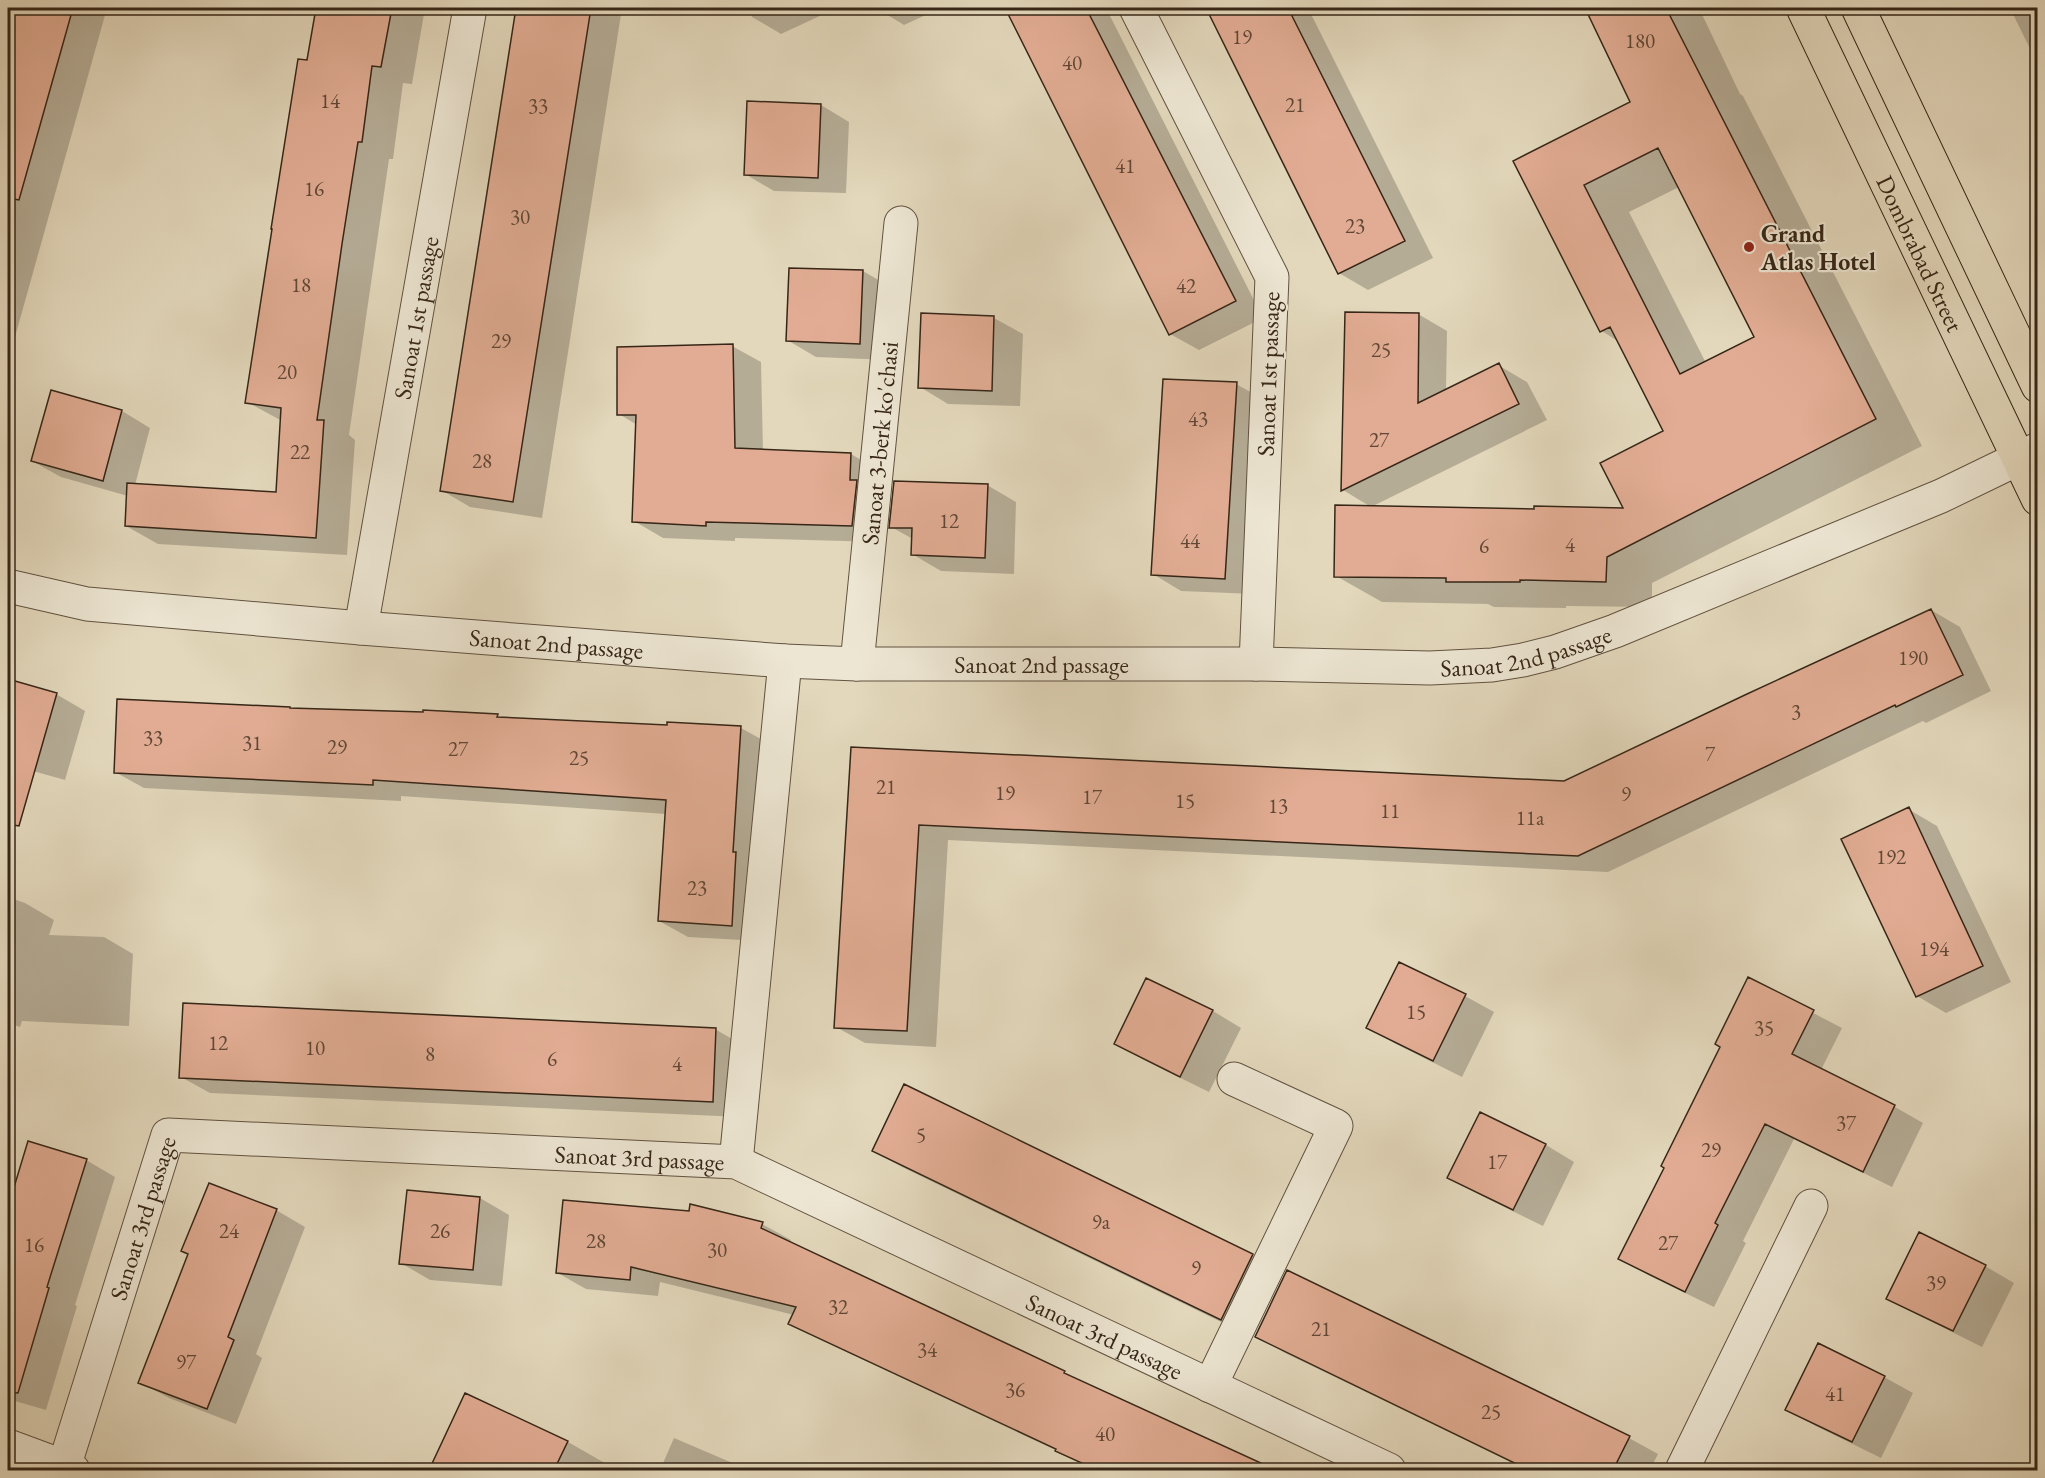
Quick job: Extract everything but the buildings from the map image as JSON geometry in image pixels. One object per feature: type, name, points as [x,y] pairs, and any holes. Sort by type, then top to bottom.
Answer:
[{"type":"main road","name":"Dombrabad Street","points":[[1803,8],[2028,454],[2037,499]]},
{"type":"main road","name":"Dombrabad Street","points":[[1858,8],[2037,386]]},
{"type":"street","name":"Sanoat 1st passage","points":[[361,628],[470,8]]},
{"type":"street","name":"Sanoat 1st passage","points":[[1136,8],[1272,277],[1256,664]]},
{"type":"street","name":"Sanoat 3-berk ko'chasi","points":[[857,663],[901,223]]},
{"type":"street","name":"Sanoat 2nd passage","points":[[8,586],[87,604],[785,661],[1256,664],[1430,668],[1492,665],[1555,652],[1585,643],[1674,608],[1941,496],[2028,454]]},
{"type":"street","points":[[736,1162],[785,661]]},
{"type":"street","points":[[1210,1386],[1336,1126],[1234,1079]]},
{"type":"street","name":"Sanoat 3rd passage","points":[[69,1468],[168,1136],[736,1162],[1389,1470]]},
{"type":"street","points":[[1682,1470],[1811,1206]]},
{"type":"street","points":[[8,1446],[69,1468]]},
{"type":"place","name":"Grand Atlas Hotel","points":[[1749,247]]}]
